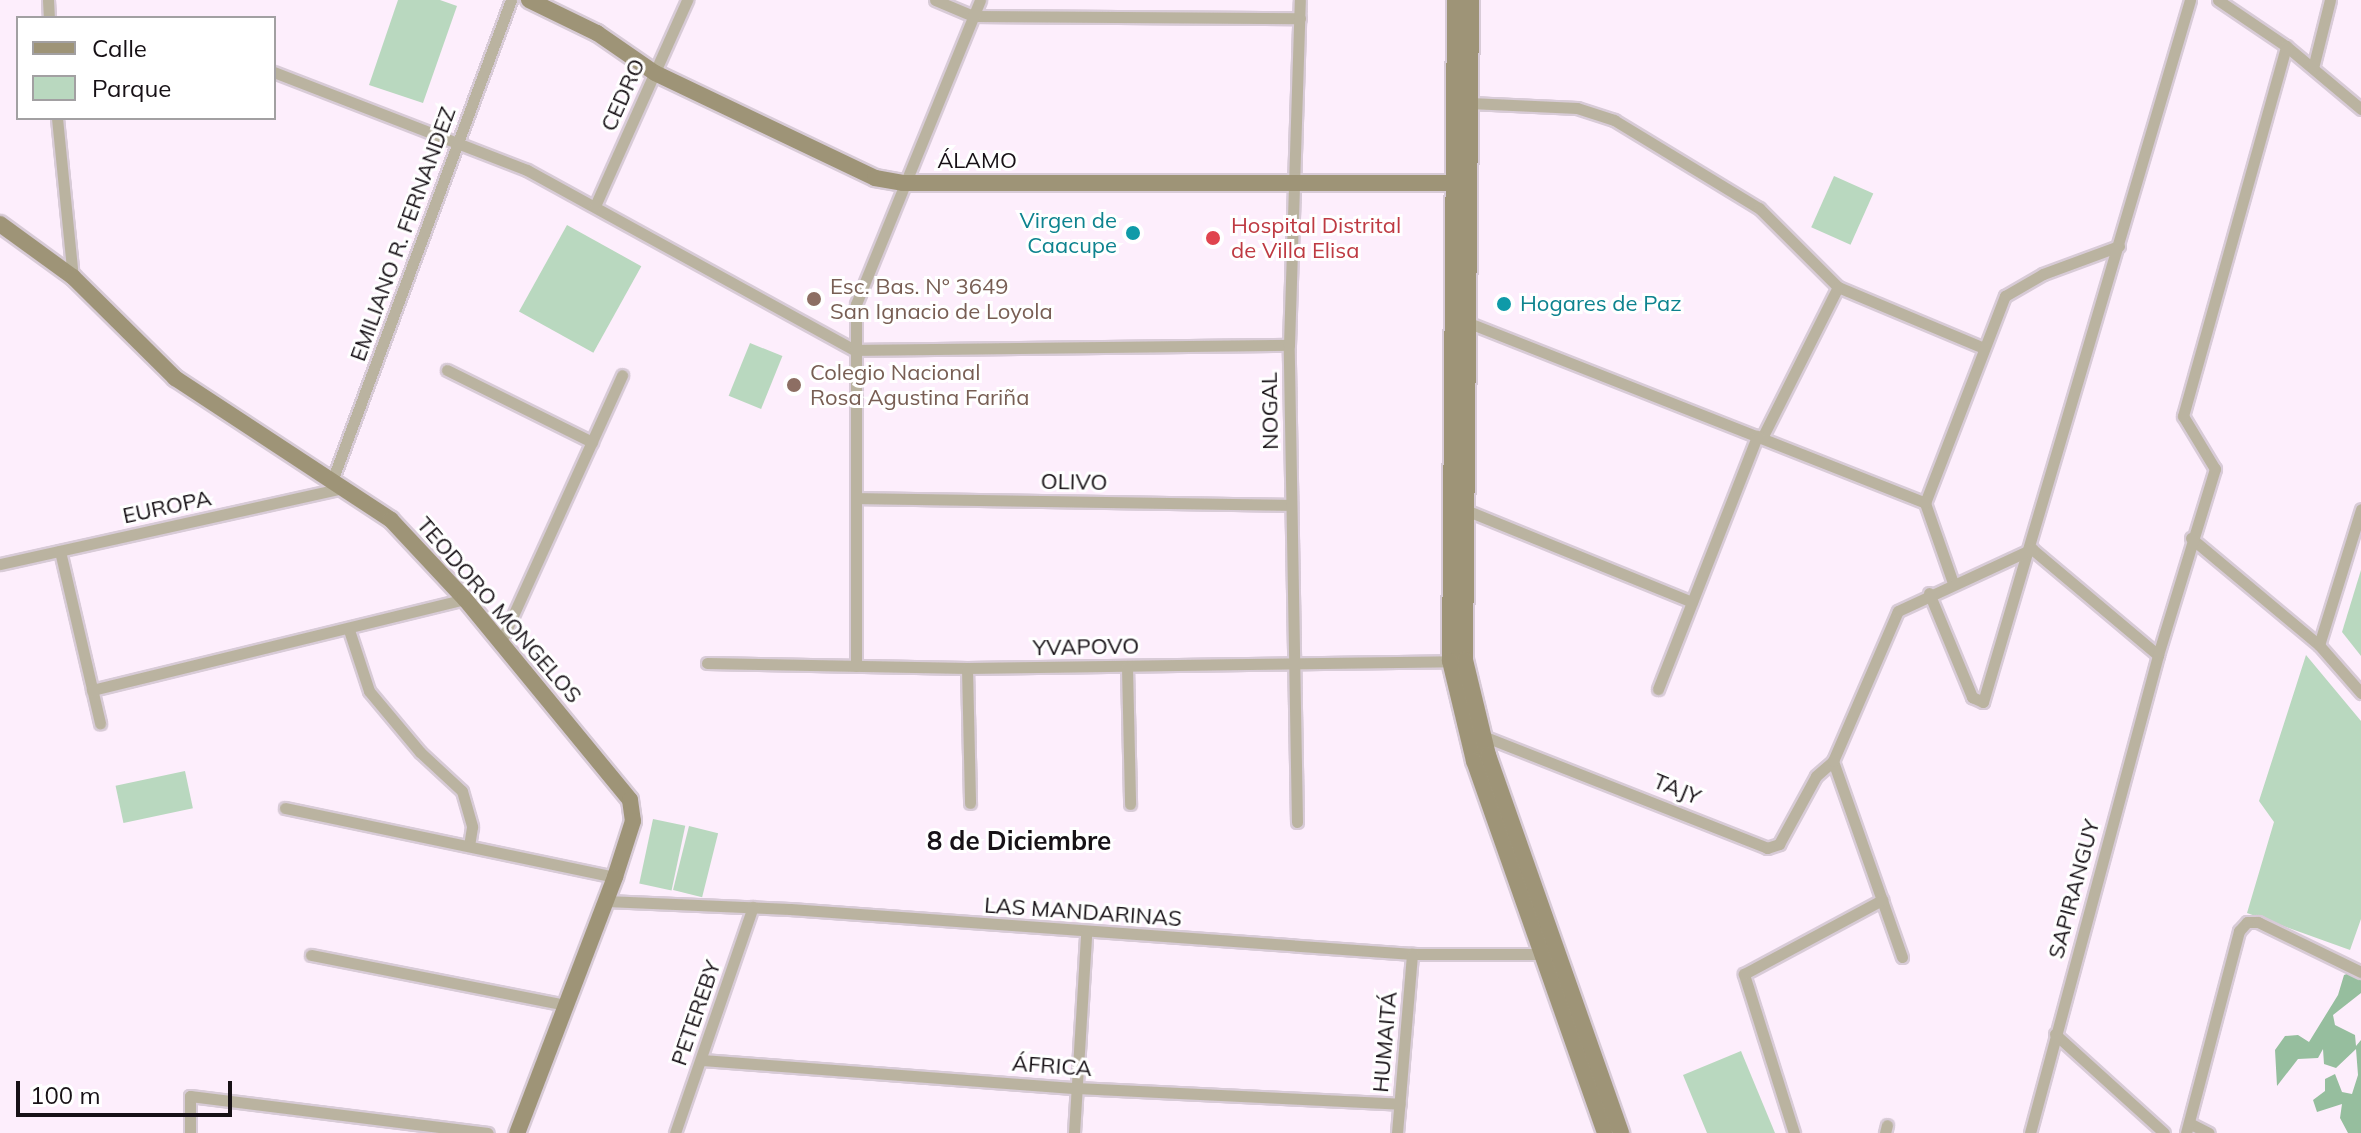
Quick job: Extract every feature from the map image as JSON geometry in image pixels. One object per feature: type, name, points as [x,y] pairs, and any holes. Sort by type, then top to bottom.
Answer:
[{"type":"street","name":"EMILIANO R. FERNANDEZ","points":[[337,485],[511,0]]},
{"type":"street","name":"ÁLAMO","points":[[529,0],[597,33],[655,73],[875,178],[903,183],[1294,186],[1461,183]]},
{"type":"street","name":"CEDRO","points":[[595,206],[687,0]]},
{"type":"street","points":[[935,0],[973,16],[1300,18]]},
{"type":"street","points":[[856,666],[856,304],[980,0]]},
{"type":"street","name":"NOGAL","points":[[1297,822],[1289,345],[1300,0]]},
{"type":"street","points":[[1455,0],[1461,183],[1459,319],[1449,503],[1457,660],[1474,734],[1550,954],[1605,1133]]},
{"type":"street","points":[[1461,183],[1470,103],[1471,0]]},
{"type":"street","points":[[1929,593],[1972,697],[1983,702],[2032,549],[2190,0]]},
{"type":"street","points":[[2218,0],[2286,46],[2361,109]]},
{"type":"street","points":[[2313,68],[2330,0]]},
{"type":"street","name":"SAPIRANGUY","points":[[2030,1133],[2158,655],[2215,462],[2186,430],[2183,416],[2286,46]]},
{"type":"street","points":[[276,73],[459,141],[595,206],[855,350],[1289,345]]},
{"type":"street","points":[[1470,103],[1577,108],[1614,120],[1759,208],[1838,287],[1984,348]]},
{"type":"street","points":[[57,120],[73,277]]},
{"type":"street","name":"TEODORO MONGELOS","points":[[0,224],[73,277],[175,378],[391,520],[465,599],[630,800],[633,821],[615,877],[517,1133]]},
{"type":"street","points":[[1953,583],[1925,503],[2005,296],[2016,287],[2119,246]]},
{"type":"street","points":[[1658,689],[1760,437],[1838,287]]},
{"type":"street","points":[[1459,319],[1925,503]]},
{"type":"street","points":[[1457,660],[1467,510],[1459,319]]},
{"type":"street","points":[[447,370],[592,442]]},
{"type":"street","points":[[501,642],[622,375]]},
{"type":"street","name":"EUROPA","points":[[0,564],[337,485]]},
{"type":"street","name":"OLIVO","points":[[857,498],[1291,505]]},
{"type":"street","points":[[1449,503],[1692,602]]},
{"type":"street","points":[[2319,645],[2361,509]]},
{"type":"street","points":[[2191,538],[2319,645],[2361,693]]},
{"type":"street","points":[[2032,549],[2158,655]]},
{"type":"street","name":"TAJY","points":[[1474,734],[1767,848],[1779,844],[1816,776],[1833,761],[1898,611],[1929,593],[2032,549]]},
{"type":"street","points":[[60,551],[100,723]]},
{"type":"street","points":[[92,690],[349,630],[465,599]]},
{"type":"street","points":[[349,630],[369,691],[468,802],[469,846]]},
{"type":"street","name":"YVAPOVO","points":[[707,663],[967,668],[1457,660]]},
{"type":"street","points":[[1127,667],[1130,804]]},
{"type":"street","points":[[967,668],[970,803]]},
{"type":"street","points":[[1833,761],[1902,957]]},
{"type":"street","points":[[285,808],[615,877]]},
{"type":"street","points":[[1794,1133],[1744,974],[1882,900]]},
{"type":"street","name":"LAS MANDARINAS","points":[[606,901],[753,907],[1086,934],[1412,954],[1550,954]]},
{"type":"street","name":"PETEREBY","points":[[675,1133],[753,907]]},
{"type":"street","points":[[2209,1133],[2188,1128],[2239,931],[2247,922],[2258,922],[2361,972]]},
{"type":"street","points":[[1074,1133],[1086,934]]},
{"type":"street","name":"HUMAITÁ","points":[[1397,1133],[1412,954]]},
{"type":"street","points":[[1550,954],[1621,1133]]},
{"type":"street","points":[[311,955],[566,1005]]},
{"type":"street","points":[[2055,1034],[2164,1133]]},
{"type":"street","name":"ÁFRICA","points":[[701,1060],[1077,1088],[1400,1104]]},
{"type":"street","points":[[190,1133],[190,1096],[488,1133]]},
{"type":"green space","points":[[398,0],[440,0],[457,6],[423,103],[369,85]]},
{"type":"green space","points":[[1834,176],[1873,193],[1851,245],[1811,227]]},
{"type":"green space","points":[[567,225],[641,266],[593,353],[519,312]]},
{"type":"green space","points":[[750,343],[782,356],[761,409],[729,396]]},
{"type":"green space","points":[[2361,570],[2361,656],[2342,632]]},
{"type":"green space","points":[[2306,655],[2361,721],[2361,919],[2350,950],[2247,913],[2274,822],[2259,801]]},
{"type":"green space","points":[[185,771],[193,808],[123,823],[116,786]]},
{"type":"green space","points":[[653,819],[685,826],[672,890],[639,884]]},
{"type":"green space","points":[[689,826],[718,833],[702,897],[673,890]]},
{"type":"green space","points":[[2361,969],[2361,993],[2333,1015],[2335,1025],[2355,1035],[2356,1046],[2361,1040],[2361,1133],[2348,1133],[2340,1118],[2342,1104],[2317,1112],[2313,1100],[2325,1091],[2325,1079],[2335,1074],[2342,1092],[2352,1094],[2358,1075],[2356,1049],[2336,1068],[2324,1064],[2323,1049],[2318,1058],[2298,1059],[2277,1086],[2275,1050],[2285,1036],[2298,1035],[2309,1042],[2338,995],[2344,975]]},
{"type":"green space","points":[[1741,1051],[1775,1133],[1707,1133],[1683,1075]]},
{"type":"place","name":"Virgen de Caacupe","points":[[1133,233]]},
{"type":"place","name":"Hospital Distrital de Villa Elisa","points":[[1213,238]]},
{"type":"place","name":"Esc. Bas. N° 3649 San Ignacio de Loyola","points":[[814,299]]},
{"type":"place","name":"Hogares de Paz","points":[[1504,304]]},
{"type":"place","name":"Colegio Nacional Rosa Agustina Fariña","points":[[794,385]]},
{"type":"district","name":"8 de Diciembre","points":[[1019,841]]}]
